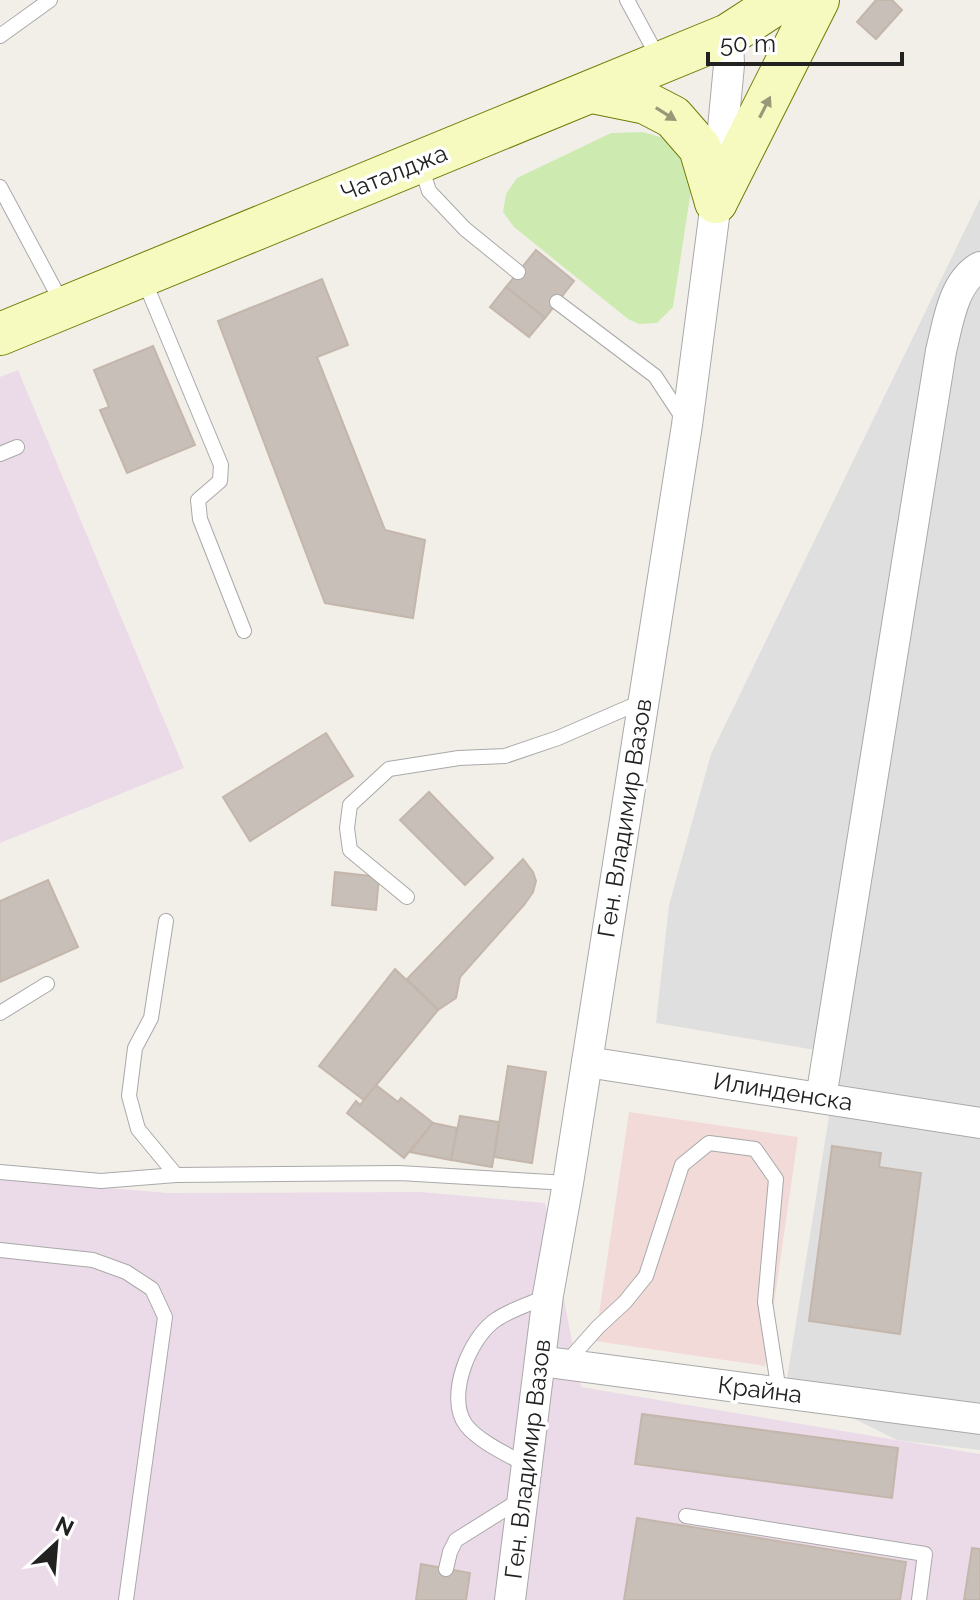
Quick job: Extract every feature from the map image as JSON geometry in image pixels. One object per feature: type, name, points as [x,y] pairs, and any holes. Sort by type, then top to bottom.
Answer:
[{"type":"main road","name":"Чаталджа","points":[[0,334],[728,35],[782,0]]},
{"type":"main road","points":[[716,202],[818,0]]},
{"type":"main road","points":[[592,92],[646,103],[673,117],[700,148],[716,202]]},
{"type":"street","name":"Ген. Владимир Вазов","points":[[510,1600],[528,1466],[553,1363],[548,1295],[687,425],[716,202],[729,65],[728,35]]},
{"type":"street","points":[[821,1098],[941,351],[953,304],[970,272],[980,267]]},
{"type":"street","name":"Илинденска","points":[[587,1062],[980,1123]]},
{"type":"street","name":"Крайна","points":[[553,1363],[980,1419]]},
{"type":"lane","points":[[0,36],[50,0]]},
{"type":"lane","points":[[627,0],[662,63]]},
{"type":"lane","points":[[419,162],[429,191],[465,229],[518,272]]},
{"type":"lane","points":[[0,187],[65,308]]},
{"type":"lane","points":[[142,276],[221,465],[220,481],[198,500],[200,519],[244,631]]},
{"type":"lane","points":[[557,302],[655,376],[687,425]]},
{"type":"lane","points":[[0,454],[17,447]]},
{"type":"lane","points":[[407,897],[350,850],[347,828],[350,805],[389,769],[459,758],[505,756],[558,738],[644,700]]},
{"type":"lane","points":[[166,921],[151,1018],[135,1048],[129,1096],[138,1129],[176,1175]]},
{"type":"lane","points":[[0,1013],[47,984]]},
{"type":"lane","points":[[553,1363],[625,1302],[646,1276],[682,1165],[709,1143],[745,1146],[755,1149],[776,1179],[765,1302],[779,1392]]},
{"type":"lane","points":[[0,1172],[101,1181],[176,1175],[399,1173],[568,1183]]},
{"type":"lane","points":[[0,1250],[93,1260],[126,1272],[152,1289],[165,1317],[126,1600]]},
{"type":"lane","points":[[528,1466],[475,1435],[463,1422],[458,1398],[459,1378],[481,1335],[495,1320],[548,1295]]},
{"type":"lane","points":[[446,1569],[456,1540],[523,1498]]},
{"type":"lane","points":[[686,1516],[925,1554],[919,1600]]},
{"type":"shaded area","points":[[980,199],[980,1450],[897,1440],[786,1385],[839,1054],[656,1023],[669,905],[711,754]]},
{"type":"shaded area","points":[[18,370],[184,768],[0,843],[0,377]]},
{"type":"shaded area","points":[[629,1112],[798,1137],[765,1366],[595,1341]]},
{"type":"shaded area","points":[[0,1179],[168,1193],[421,1192],[545,1203],[581,1387],[980,1454],[980,1600],[0,1600]]},
{"type":"green space","points":[[643,132],[663,138],[680,158],[691,190],[673,307],[657,323],[639,324],[628,319],[514,227],[503,212],[506,194],[517,178],[611,133]]},
{"type":"building","points":[[876,0],[892,0],[902,10],[876,39],[857,22]]},
{"type":"building","points":[[536,250],[574,281],[545,318],[506,287]]},
{"type":"building","points":[[322,279],[348,345],[317,357],[385,530],[425,540],[413,618],[325,603],[218,321]]},
{"type":"building","points":[[506,287],[545,318],[529,337],[490,307]]},
{"type":"building","points":[[153,346],[195,445],[127,473],[100,410],[109,407],[94,370]]},
{"type":"building","points":[[326,733],[353,776],[250,841],[223,797]]},
{"type":"building","points":[[429,792],[493,858],[465,885],[400,820]]},
{"type":"building","points":[[523,859],[536,881],[533,892],[460,977],[456,998],[438,1010],[407,979]]},
{"type":"building","points":[[335,872],[379,877],[376,910],[332,905]]},
{"type":"building","points":[[48,880],[78,947],[0,982],[0,901]]},
{"type":"building","points":[[395,969],[438,1010],[364,1100],[319,1066]]},
{"type":"building","points":[[508,1066],[546,1072],[532,1163],[494,1157]]},
{"type":"building","points":[[376,1085],[398,1102],[401,1098],[433,1123],[404,1158],[347,1113],[356,1101],[360,1105]]},
{"type":"building","points":[[460,1116],[499,1122],[492,1167],[451,1160]]},
{"type":"building","points":[[433,1123],[457,1128],[451,1160],[410,1152]]},
{"type":"building","points":[[832,1146],[881,1153],[879,1167],[921,1173],[900,1334],[809,1321]]},
{"type":"building","points":[[642,1414],[898,1448],[892,1498],[635,1464]]},
{"type":"building","points":[[637,1518],[906,1562],[900,1600],[624,1600]]},
{"type":"building","points":[[972,1548],[980,1549],[980,1600],[964,1600]]},
{"type":"building","points":[[421,1564],[470,1573],[466,1600],[416,1600]]}]
